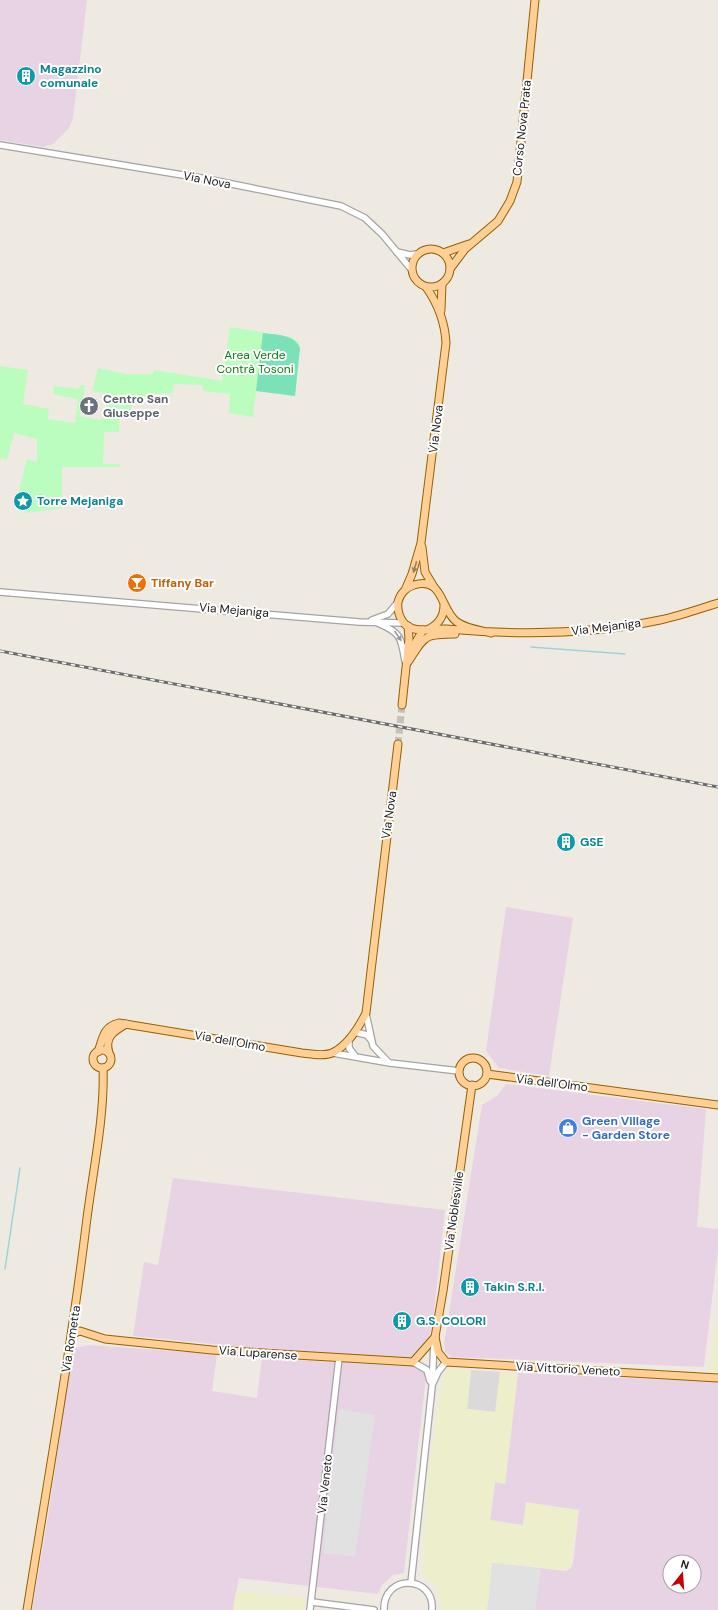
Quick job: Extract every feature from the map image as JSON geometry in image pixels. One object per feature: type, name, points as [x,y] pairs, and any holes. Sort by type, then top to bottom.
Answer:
[{"type":"main road","name":"Corso Nova Prata","points":[[450,269],[458,257],[474,241],[498,221],[510,201],[516,182],[535,0]]},
{"type":"main road","name":"Corso Nova Prata","points":[[443,253],[474,241]]},
{"type":"main road","points":[[411,269],[412,263],[417,254],[427,249],[439,250],[443,253],[450,263],[450,269]]},
{"type":"main road","name":"Via Nova","points":[[405,590],[412,574],[421,543],[445,356],[446,336],[441,316],[435,301],[426,287],[417,282],[411,269]]},
{"type":"main road","name":"Via Nova","points":[[441,316],[442,284],[449,275],[450,269]]},
{"type":"main road","points":[[426,287],[432,288],[442,284]]},
{"type":"main road","name":"Via Nova","points":[[421,543],[425,572],[434,587]]},
{"type":"main road","points":[[405,590],[419,584],[434,587]]},
{"type":"main road","name":"Via Mejaniga","points":[[434,587],[439,592],[444,605],[453,619],[458,623],[470,628],[492,633]]},
{"type":"main road","name":"Via Mejaniga","points":[[399,600],[405,590]]},
{"type":"main road","points":[[399,600],[398,612],[406,625],[409,639],[402,705]]},
{"type":"main road","name":"Via Mejaniga","points":[[406,625],[415,630],[492,633],[542,633],[614,628],[660,620],[718,603]]},
{"type":"main road","points":[[407,662],[414,644],[426,630],[439,622],[444,611],[444,605]]},
{"type":"main road","name":"Via Mejaniga","points":[[407,662],[427,636],[478,632]]},
{"type":"main road","name":"Via Nova","points":[[366,1012],[398,744]]},
{"type":"main road","points":[[333,1053],[355,1032],[366,1012]]},
{"type":"main road","name":"Via dell'Olmo","points":[[111,1029],[126,1024],[302,1053],[333,1053]]},
{"type":"main road","name":"Via Rometta","points":[[111,1029],[108,1042],[111,1061],[108,1066],[103,1068],[98,1067],[94,1062],[94,1057],[98,1052],[101,1037],[111,1029]]},
{"type":"main road","points":[[98,1052],[101,1050],[109,1053]]},
{"type":"main road","points":[[476,1058],[485,1064],[487,1074],[480,1084],[472,1085],[463,1081],[459,1071],[464,1061],[476,1058]]},
{"type":"main road","name":"Via Rometta","points":[[27,1610],[72,1334],[100,1121],[104,1082],[103,1068]]},
{"type":"main road","name":"Via dell'Olmo","points":[[487,1074],[718,1105]]},
{"type":"main road","name":"Via Noblesville","points":[[446,1362],[438,1352],[435,1336],[443,1291],[472,1085]]},
{"type":"main road","name":"Via Luparense","points":[[72,1334],[80,1331],[105,1339],[212,1350],[413,1362]]},
{"type":"main road","points":[[413,1362],[435,1336]]},
{"type":"main road","name":"Via Vittorio Veneto","points":[[446,1362],[718,1378]]},
{"type":"street","name":"Via Nova","points":[[0,145],[207,179],[341,206],[365,218],[382,234],[411,269]]},
{"type":"street","points":[[397,252],[410,255],[417,254]]},
{"type":"street","name":"Via Mejaniga","points":[[0,592],[406,625]]},
{"type":"street","name":"Via Mejaniga","points":[[359,622],[377,619],[388,614],[399,600]]},
{"type":"street","name":"Via Mejaniga","points":[[376,623],[388,627],[397,633],[402,642],[407,662]]},
{"type":"street","points":[[366,1012],[372,1043],[366,1058]]},
{"type":"street","points":[[355,1032],[367,1035],[372,1043],[390,1063]]},
{"type":"street","points":[[349,1039],[349,1048],[355,1056]]},
{"type":"street","name":"Via dell'Olmo","points":[[333,1053],[390,1063],[459,1071]]},
{"type":"street","points":[[411,1583],[432,1387],[435,1336]]},
{"type":"street","name":"Via Veneto","points":[[310,1610],[339,1358]]},
{"type":"street","points":[[413,1362],[427,1370],[432,1387]]},
{"type":"street","points":[[432,1387],[438,1372],[446,1362]]},
{"type":"street","points":[[384,1610],[386,1596],[390,1590],[404,1583],[411,1583],[424,1589],[429,1594],[432,1610]]},
{"type":"street","points":[[312,1602],[374,1610]]},
{"type":"shaded area","points":[[0,0],[87,0],[73,118],[69,128],[53,144],[43,147],[0,140]]},
{"type":"shaded area","points":[[506,907],[573,918],[549,1076],[499,1068],[486,1051]]},
{"type":"shaded area","points":[[506,1084],[706,1109],[697,1227],[718,1229],[718,1249],[704,1367],[452,1357],[445,1352],[444,1344],[482,1105],[498,1095]]},
{"type":"shaded area","points":[[173,1178],[445,1210],[433,1321],[428,1341],[418,1354],[411,1358],[293,1352],[133,1336],[144,1262],[158,1265]]},
{"type":"shaded area","points":[[88,1345],[217,1354],[212,1391],[257,1398],[262,1358],[418,1367],[423,1371],[426,1377],[404,1573],[393,1575],[382,1585],[378,1594],[239,1578],[233,1610],[32,1610],[50,1505],[71,1356],[75,1348]]},
{"type":"shaded area","points":[[471,1370],[500,1372],[496,1412],[467,1409]]},
{"type":"shaded area","points":[[518,1373],[718,1382],[718,1610],[488,1610],[492,1563],[566,1571],[571,1568],[573,1563],[579,1510],[526,1502],[523,1525],[490,1520],[495,1482],[505,1483]]},
{"type":"shaded area","points":[[339,1409],[375,1415],[355,1557],[323,1553]]},
{"type":"shaded area","points":[[493,1563],[541,1569],[535,1610],[487,1610]]},
{"type":"green space","name":"Area Verde Contrà Tosoni","points":[[230,327],[291,337],[298,342],[300,348],[295,396],[256,391],[253,417],[229,413],[230,394],[203,391],[203,385],[174,384],[172,393],[146,394],[144,403],[132,403],[131,413],[120,413],[119,432],[104,432],[103,464],[120,464],[120,467],[62,467],[62,508],[27,513],[16,502],[27,459],[37,462],[37,439],[14,433],[7,459],[1,458],[0,462],[0,366],[28,370],[23,404],[49,409],[48,419],[75,423],[78,399],[53,394],[54,386],[79,389],[80,385],[85,385],[80,416],[100,420],[109,414],[104,393],[92,391],[98,368],[126,374],[153,374],[154,370],[222,381]]},
{"type":"green space","points":[[263,333],[284,336],[294,340],[300,348],[295,396],[256,391]]},
{"type":"green space","points":[[715,1326],[718,1326],[718,1375],[710,1374]]},
{"type":"green space","points":[[449,1368],[471,1370],[467,1409],[495,1412],[500,1372],[518,1373],[505,1484],[495,1482],[490,1520],[523,1526],[527,1503],[578,1510],[570,1567],[565,1570],[492,1563],[488,1610],[441,1610],[438,1588],[422,1573],[428,1475],[442,1380],[445,1371]]},
{"type":"green space","points":[[236,1591],[305,1598],[304,1610],[233,1610]]},
{"type":"waterway","points":[[531,647],[625,654]]},
{"type":"waterway","points":[[5,1269],[20,1168]]},
{"type":"tunnel","points":[[398,744],[402,705]]},
{"type":"railway","points":[[0,651],[718,787]]},
{"type":"place","name":"Magazzino comunale","points":[[26,76]]},
{"type":"place","name":"Centro San Giuseppe","points":[[89,406]]},
{"type":"place","name":"Torre Mejaniga","points":[[23,501]]},
{"type":"place","name":"Tiffany Bar","points":[[137,583]]},
{"type":"place","name":"GSE","points":[[566,842]]},
{"type":"place","name":"Green Village - Garden Store","points":[[568,1128]]},
{"type":"place","name":"Takin S.R.l.","points":[[470,1287]]},
{"type":"place","name":"G.S. COLORI","points":[[402,1321]]}]
